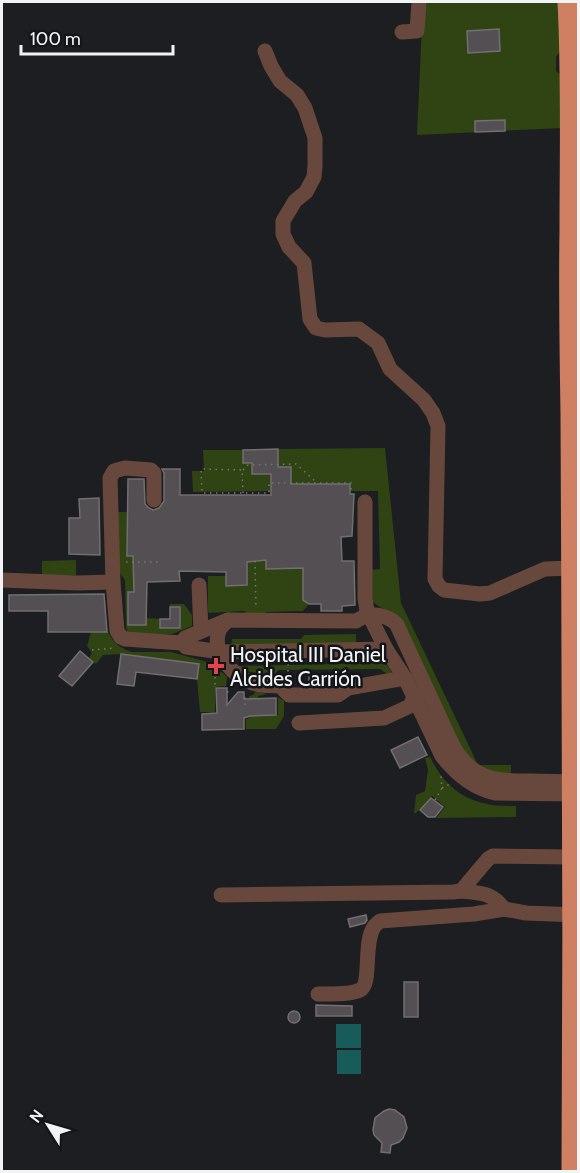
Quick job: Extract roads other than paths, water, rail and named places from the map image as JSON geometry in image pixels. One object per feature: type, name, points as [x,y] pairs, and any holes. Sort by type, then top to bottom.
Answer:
[{"type":"highway","points":[[568,2],[574,64],[575,340],[575,508],[570,568],[575,677],[575,788],[572,857],[575,915],[575,1079],[572,1172]]},
{"type":"street","points":[[402,32],[417,31],[419,2]]},
{"type":"street","points":[[265,51],[280,81],[297,95],[305,108],[315,138],[314,177],[306,192],[295,201],[284,221],[283,234],[289,247],[303,263],[310,319],[316,328],[325,330],[359,329],[378,343],[390,369],[424,400],[438,426],[435,579],[439,586],[444,590],[480,594],[545,569],[570,568]]},
{"type":"street","points":[[154,500],[154,473],[151,470],[124,468],[114,471],[110,478],[113,582],[117,631],[121,637],[182,643],[186,647],[224,661],[238,676],[252,683],[280,686],[289,695],[338,695],[348,688],[405,678]]},
{"type":"street","points":[[365,502],[367,611],[386,649],[405,678],[422,695]]},
{"type":"street","points":[[2,580],[113,582]]},
{"type":"street","points":[[199,585],[201,631]]},
{"type":"street","points":[[182,643],[185,638],[228,620],[356,621],[369,615],[389,618],[394,621],[422,695],[458,755],[474,770],[483,776],[499,781],[575,788]]},
{"type":"street","points":[[218,659],[219,631],[228,620]]},
{"type":"street","points":[[218,659],[386,649]]},
{"type":"street","points":[[299,723],[384,718],[410,706],[422,695]]},
{"type":"street","points":[[461,891],[493,856],[572,857]]},
{"type":"street","points":[[221,895],[461,891],[487,894],[498,900],[504,909]]},
{"type":"street","points":[[318,994],[359,991],[365,987],[369,939],[374,927],[381,921],[474,914],[504,909],[526,913],[575,915]]},
{"type":"water","points":[[336,1024],[361,1024],[361,1048],[336,1048]]},
{"type":"water","points":[[337,1050],[361,1050],[361,1074],[337,1074]]},
{"type":"place","name":"Hospital III Daniel Alcides Carrión","points":[[216,666]]}]
